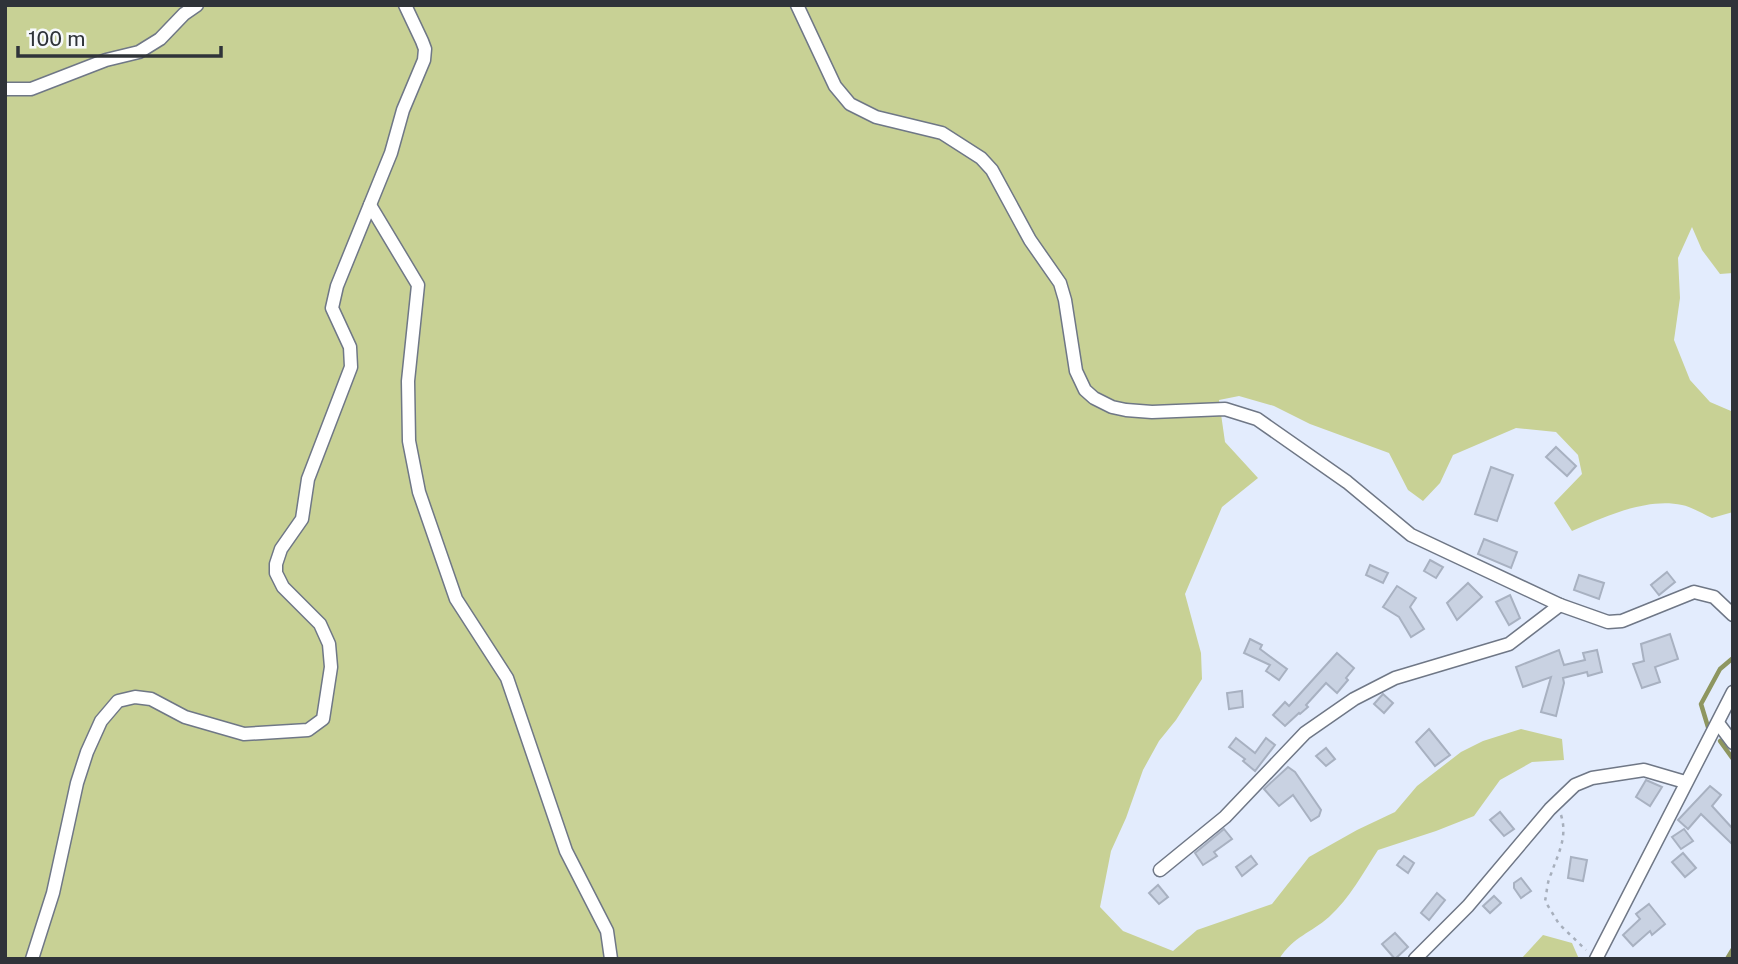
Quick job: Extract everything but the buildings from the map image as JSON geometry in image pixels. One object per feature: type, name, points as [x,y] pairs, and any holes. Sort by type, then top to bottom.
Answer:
[{"type":"street","points":[[5,89],[31,89],[106,60],[139,52],[160,40],[184,14],[197,5]]},
{"type":"street","points":[[32,959],[53,893],[87,752],[101,720],[118,701],[135,697],[151,699],[185,717],[244,734],[308,730],[323,719],[331,667],[329,645],[320,624],[283,587],[276,573],[276,564],[281,550],[302,519],[308,479],[351,367],[350,347],[334,316],[332,300],[391,153],[406,103],[424,60],[422,41],[404,5]]},
{"type":"street","points":[[797,5],[835,86],[850,104],[876,117],[942,133],[981,158],[992,170],[1030,240],[1060,283],[1076,371],[1086,390],[1094,398],[1112,407],[1126,410],[1152,412],[1225,409],[1256,419],[1347,482],[1411,535],[1560,605],[1614,623],[1695,592],[1714,597],[1733,615]]},
{"type":"street","points":[[370,205],[418,285],[412,320],[408,382],[409,440],[419,492],[456,599],[507,678],[566,850],[607,931],[611,959]]},
{"type":"street","points":[[1160,870],[1224,817],[1305,733],[1354,699],[1395,678],[1509,644],[1560,605]]},
{"type":"street","points":[[1594,959],[1733,692]]},
{"type":"street","points":[[1718,723],[1733,743]]},
{"type":"street","points":[[1415,959],[1468,906],[1550,809],[1575,785],[1592,778],[1644,770],[1685,782]]},
{"type":"path","points":[[1550,809],[1561,814],[1565,826],[1562,848],[1549,876],[1545,901],[1559,924],[1580,942],[1594,959]]},
{"type":"green space","points":[[5,5],[1733,5],[1733,273],[1720,274],[1702,250],[1692,227],[1678,258],[1680,298],[1674,340],[1690,380],[1710,402],[1731,411],[1733,408],[1733,512],[1712,518],[1682,505],[1655,504],[1626,510],[1572,531],[1554,503],[1582,474],[1578,455],[1556,432],[1516,428],[1453,455],[1440,483],[1423,501],[1408,490],[1389,453],[1310,424],[1274,406],[1239,396],[1219,400],[1225,442],[1258,478],[1222,507],[1185,594],[1201,653],[1202,679],[1159,741],[1143,770],[1111,851],[1100,907],[1123,931],[1173,951],[1197,930],[1272,904],[1309,857],[1395,812],[1417,786],[1461,752],[1483,741],[1521,729],[1562,739],[1564,760],[1532,762],[1500,780],[1474,816],[1378,850],[1337,910],[1291,945],[1279,959],[5,959]]},
{"type":"green space","points":[[1543,935],[1572,943],[1579,959],[1521,959]]},
{"type":"waterway","points":[[1708,727],[1701,704],[1720,669],[1733,658]]},
{"type":"waterway","points":[[1720,741],[1733,759]]},
{"type":"waterway","points":[[1727,959],[1733,949]]}]
